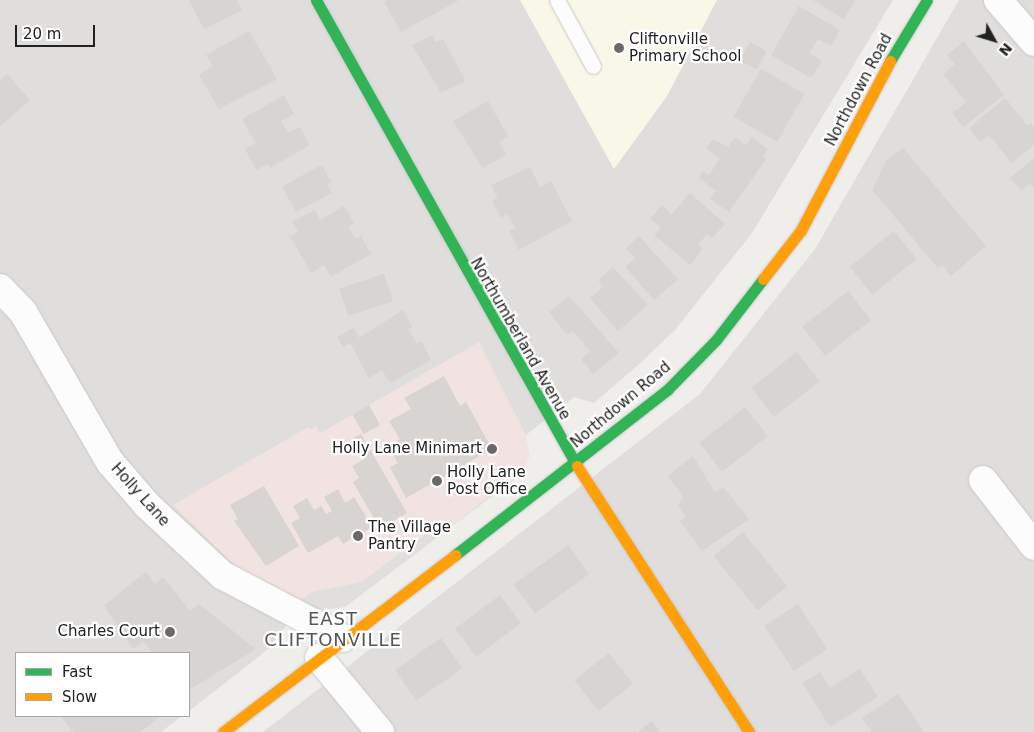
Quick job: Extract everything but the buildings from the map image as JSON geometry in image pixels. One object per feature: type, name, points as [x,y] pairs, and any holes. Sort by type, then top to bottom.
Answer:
[{"type":"main road","name":"Northumberland Avenue","points":[[316,0],[499,335],[576,462],[749,732]]},
{"type":"main road","name":"Northdown Road","points":[[223,732],[342,638],[576,462],[667,390],[716,340],[760,285],[800,230],[891,58],[927,0]]},
{"type":"street","points":[[998,0],[1034,42]]},
{"type":"street","name":"Holly Lane","points":[[0,288],[23,312],[110,462],[153,512],[222,575],[342,638]]},
{"type":"street","points":[[983,480],[1034,546]]},
{"type":"street","points":[[319,658],[380,732]]},
{"type":"lane","points":[[557,0],[593,66]]},
{"type":"shaded area","points":[[0,0],[893,0],[752,233],[675,330],[636,367],[594,403],[574,397],[526,435],[529,457],[519,476],[450,528],[436,526],[362,582],[299,602],[276,643],[190,710],[190,652],[15,652],[15,717],[181,717],[161,732],[0,732]]},
{"type":"shaded area","name":"Cliftonville Primary School","points":[[520,0],[717,0],[667,96],[614,169]]},
{"type":"shaded area","points":[[959,0],[1034,0],[1034,732],[263,732],[700,394],[815,249]]},
{"type":"shaded area","points":[[479,342],[526,435],[529,457],[525,467],[450,528],[436,526],[362,582],[312,592],[299,602],[241,571],[173,505],[308,427],[310,430],[316,426],[320,433]]},
{"type":"shaded area","points":[[436,526],[450,528],[345,607],[322,610],[299,602],[312,592],[362,582]]},
{"type":"traffic: fast","points":[[316,0],[577,466]]},
{"type":"traffic: fast","points":[[890,61],[927,0]]},
{"type":"traffic: fast","points":[[455,555],[667,390],[716,340],[763,279]]},
{"type":"traffic: slow","points":[[763,279],[801,230],[890,61]]},
{"type":"traffic: slow","points":[[577,466],[749,732]]},
{"type":"traffic: slow","points":[[223,732],[455,555]]},
{"type":"place","name":"Cliftonville Primary School","points":[[619,48]]},
{"type":"place","name":"Holly Lane Minimart","points":[[492,449]]},
{"type":"place","name":"Holly Lane Post Office","points":[[437,481]]},
{"type":"place","name":"The Village Pantry","points":[[358,536]]},
{"type":"place","name":"Charles Court","points":[[170,632]]},
{"type":"district","name":"EAST CLIFTONVILLE","points":[[333,630]]}]
